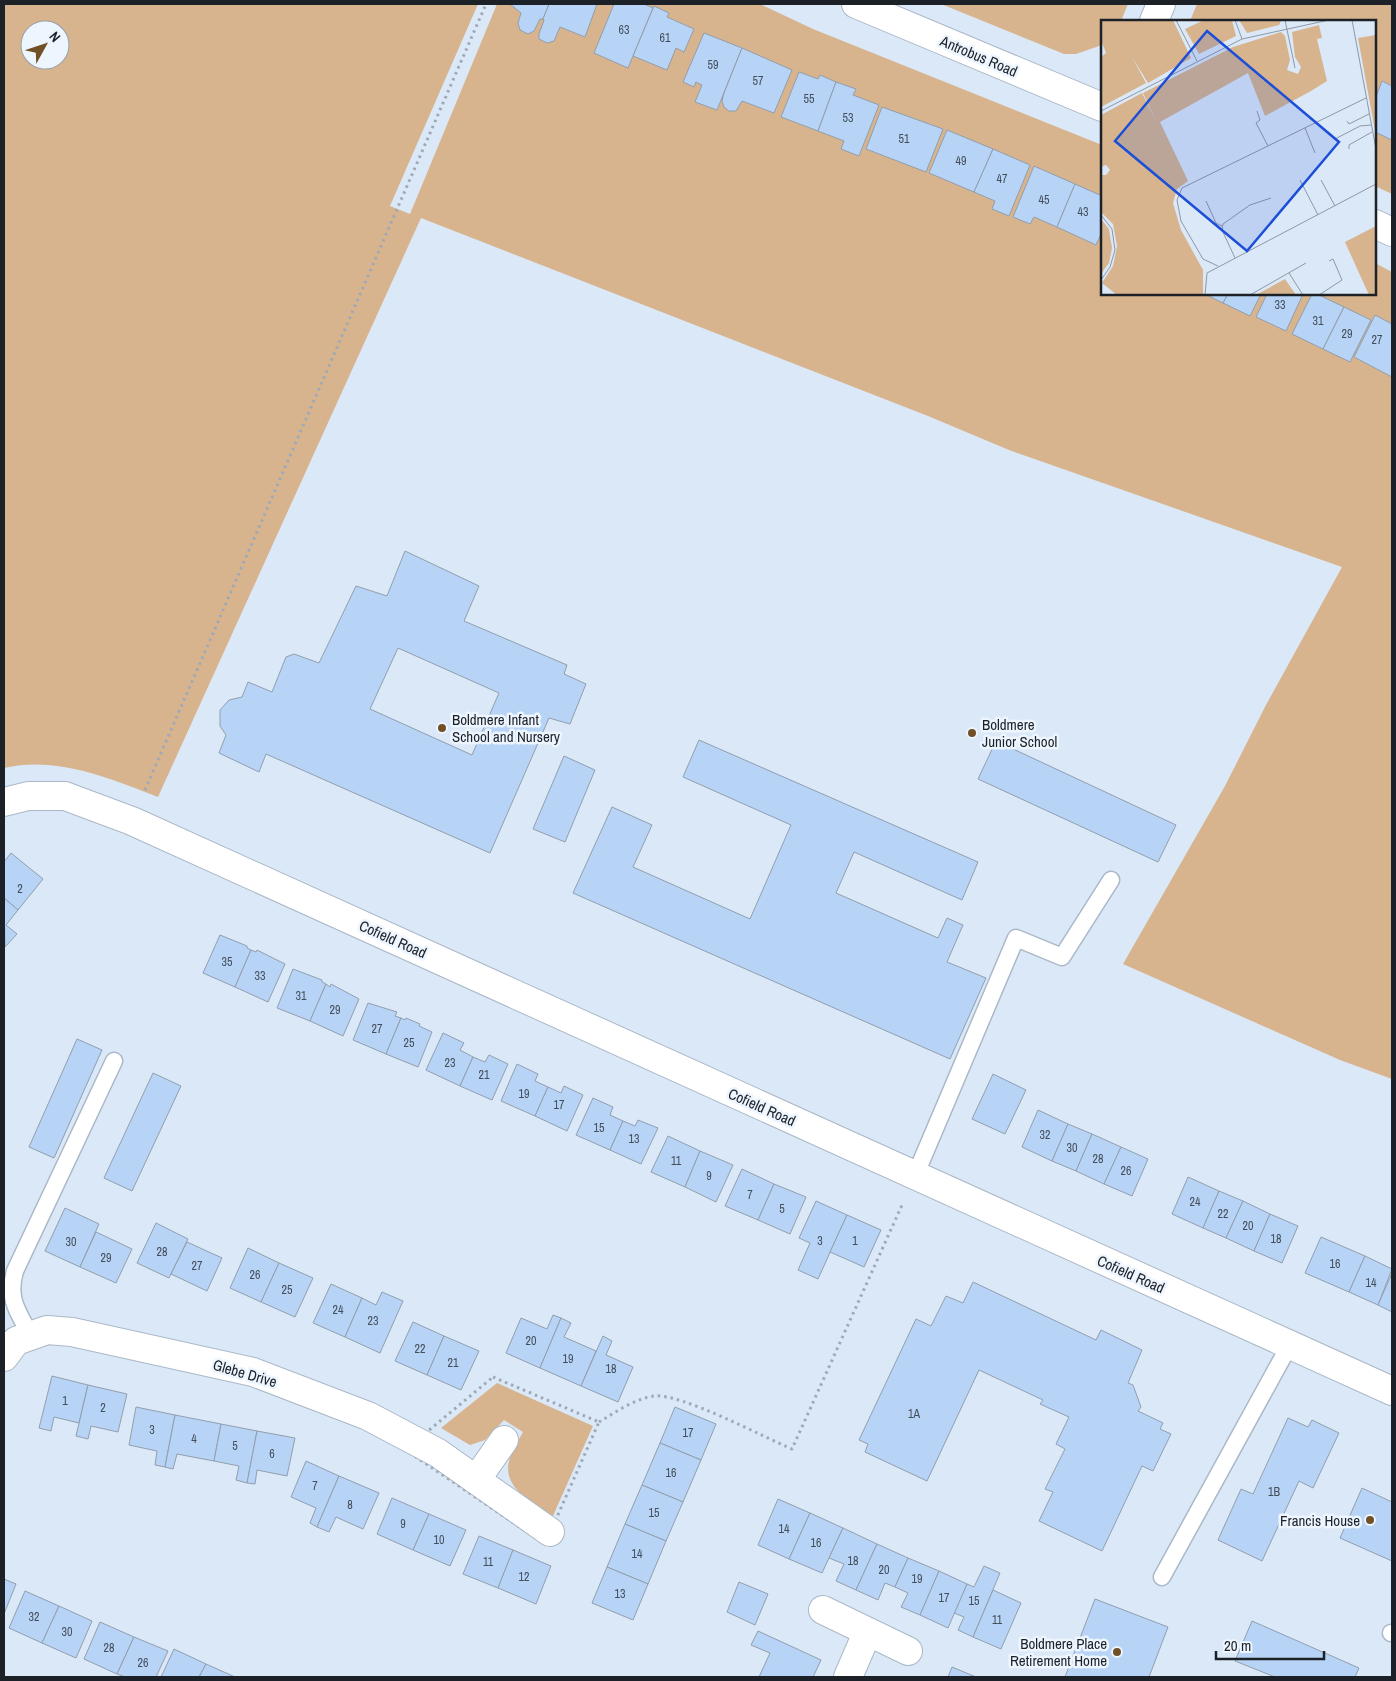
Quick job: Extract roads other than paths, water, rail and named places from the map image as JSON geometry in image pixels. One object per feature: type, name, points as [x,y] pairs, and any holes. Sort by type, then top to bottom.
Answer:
[{"type":"street","name":"Antrobus Road","points":[[856,4],[1101,107]]},
{"type":"street","points":[[1154,20],[1162,4]]},
{"type":"street","points":[[1376,224],[1392,232]]},
{"type":"street","name":"Cofield Road","points":[[4,802],[28,796],[65,796],[132,821],[1288,1346],[1392,1391]]},
{"type":"street","name":"Glebe Drive","points":[[4,1357],[16,1341],[47,1330],[72,1332],[253,1372],[368,1416],[438,1453],[550,1532]]},
{"type":"street","points":[[476,1480],[504,1440]]},
{"type":"street","points":[[823,1610],[867,1633],[908,1651]]},
{"type":"street","points":[[848,1677],[867,1633]]},
{"type":"lane","points":[[915,1176],[1016,938],[1062,957],[1111,880]]},
{"type":"lane","points":[[30,1336],[13,1302],[11,1286],[15,1271],[114,1061]]},
{"type":"lane","points":[[1162,1577],[1288,1346]]},
{"type":"place","name":"Boldmere Infant School and Nursery","points":[[442,728]]},
{"type":"place","name":"Boldmere Junior School","points":[[972,733]]},
{"type":"place","name":"Francis House","points":[[1370,1520]]},
{"type":"place","name":"Boldmere Place Retirement Home","points":[[1117,1652]]}]
